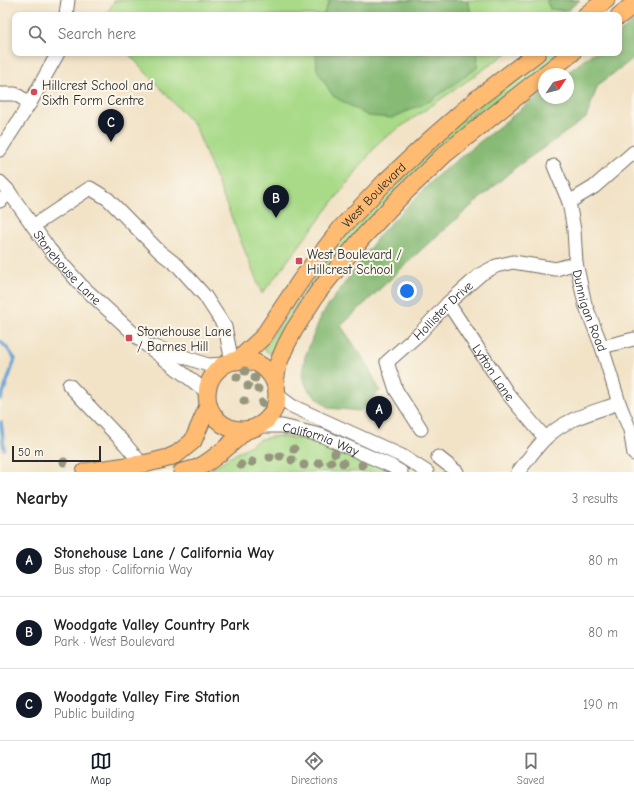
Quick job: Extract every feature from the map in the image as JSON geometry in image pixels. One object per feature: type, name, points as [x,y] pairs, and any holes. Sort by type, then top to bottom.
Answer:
[{"type":"main road","points":[[590,12],[606,0]]},
{"type":"main road","points":[[622,14],[634,4]]},
{"type":"main road","name":"West Boulevard","points":[[232,362],[263,337],[301,280],[342,227],[386,181],[478,98],[533,56]]},
{"type":"main road","name":"West Boulevard","points":[[552,68],[568,56]]},
{"type":"main road","name":"West Boulevard","points":[[276,388],[278,364],[294,330],[318,292],[362,238],[402,195],[445,154],[538,79]]},
{"type":"main road","points":[[85,472],[142,464],[168,458],[177,454],[193,441],[208,399],[209,384],[218,369],[232,362],[245,360],[266,369],[271,375],[276,388],[277,401],[270,418],[253,428],[195,469],[182,472]]},
{"type":"main road","points":[[208,399],[212,413],[223,425],[234,430],[253,428]]},
{"type":"street","points":[[66,12],[68,0]]},
{"type":"street","points":[[0,150],[30,103],[56,56]]},
{"type":"street","points":[[0,94],[15,94],[30,103]]},
{"type":"street","points":[[569,202],[594,187],[634,152]]},
{"type":"street","name":"Dunnigan Road","points":[[554,166],[569,202],[574,230],[576,263],[585,304],[602,347],[619,403],[630,430],[634,454]]},
{"type":"street","name":"Stonehouse Lane","points":[[0,182],[5,197],[33,226],[50,250],[81,285],[208,399]]},
{"type":"street","points":[[33,226],[90,188],[108,199],[160,252],[178,266],[205,296],[225,327],[232,362]]},
{"type":"street","name":"Hollister Drive","points":[[421,429],[396,390],[387,362],[420,332],[448,303],[481,274],[496,266],[513,262],[556,269],[576,263]]},
{"type":"street","name":"Lytton Lane","points":[[448,303],[508,394],[545,438]]},
{"type":"street","points":[[602,347],[634,339]]},
{"type":"street","name":"Stonehouse Lane","points":[[145,344],[208,365],[232,362]]},
{"type":"street","points":[[69,385],[142,464]]},
{"type":"street","name":"California Way","points":[[276,388],[292,406],[402,456],[426,472]]},
{"type":"street","points":[[518,472],[545,438],[555,430],[576,418],[619,403]]},
{"type":"street","name":"California Way","points":[[253,428],[282,426],[320,436],[391,466],[401,472]]},
{"type":"street","points":[[438,457],[457,472]]},
{"type":"green space","points":[[115,0],[580,0],[565,12],[108,12]]},
{"type":"green space","points":[[330,0],[467,0],[471,12],[324,12]]},
{"type":"green space","points":[[546,0],[580,0],[567,11],[550,9]]},
{"type":"green space","points":[[634,21],[634,58],[598,85],[586,118],[516,167],[422,249],[341,326],[365,361],[380,391],[360,411],[329,408],[308,390],[302,375],[305,357],[321,316],[380,234],[438,175],[538,96],[538,104],[574,104],[574,68],[589,56],[622,56],[622,31]]},
{"type":"green space","points":[[131,56],[503,56],[379,142],[262,294],[195,126]]},
{"type":"green space","points":[[316,56],[478,56],[477,68],[430,101],[392,118],[368,116],[333,96],[317,70]]},
{"type":"green space","points":[[543,56],[559,56],[544,68],[538,68],[538,73],[449,143],[291,323],[271,354],[263,349],[342,239],[439,138]]},
{"type":"green space","points":[[278,436],[327,443],[394,472],[205,472],[261,439]]},
{"type":"waterway","points":[[0,341],[15,359],[1,399]]},
{"type":"waterway","points":[[1,422],[4,449]]},
{"type":"place","name":"Hillcrest School and Sixth Form Centre","points":[[34,92]]},
{"type":"place","name":"Woodgate Valley Fire Station","points":[[111,142]]},
{"type":"place","name":"Woodgate Valley Country Park","points":[[276,218]]},
{"type":"place","name":"West Boulevard / Hillcrest School","points":[[299,261]]},
{"type":"place","name":"Stonehouse Lane / Barnes Hill","points":[[129,338]]},
{"type":"place","name":"Stonehouse Lane / California Way","points":[[379,429]]}]
